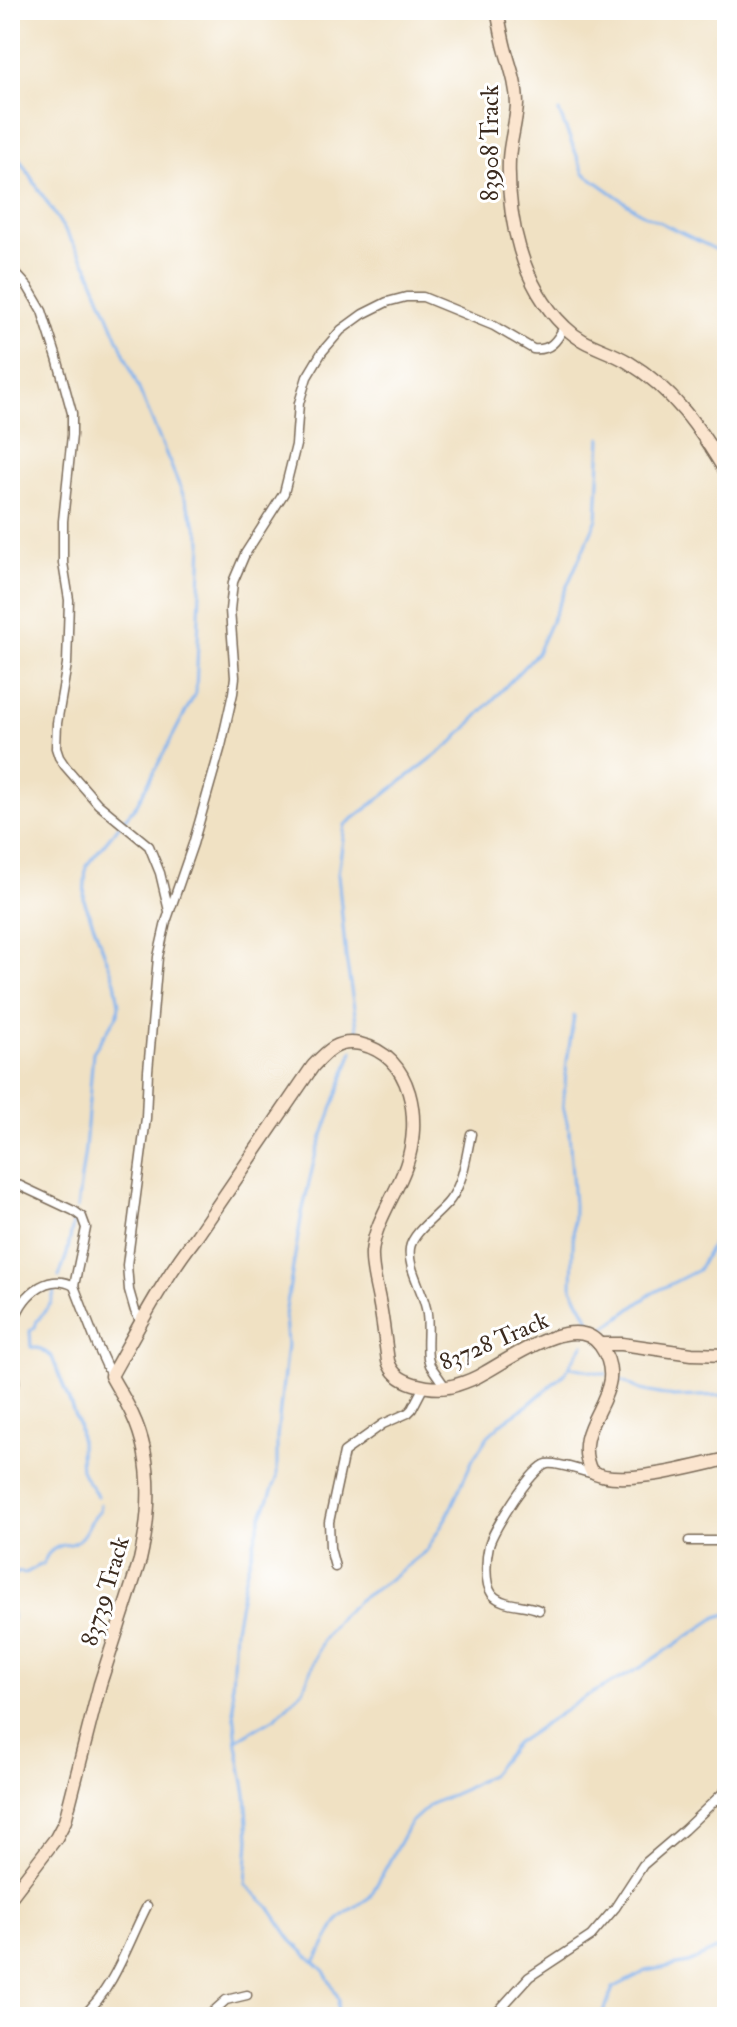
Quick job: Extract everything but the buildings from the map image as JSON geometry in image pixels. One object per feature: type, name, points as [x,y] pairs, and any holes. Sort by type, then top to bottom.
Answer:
[{"type":"street","name":"83908 Track","points":[[497,10],[517,105],[509,158],[513,222],[523,258],[536,288],[564,327],[578,339],[638,368],[683,407],[727,474]]},
{"type":"street","points":[[10,267],[28,287],[42,311],[72,413],[63,535],[63,569],[69,600],[67,664],[56,748],[65,766],[98,804],[149,846],[160,873],[170,913]]},
{"type":"street","points":[[141,1322],[129,1290],[128,1255],[146,1118],[156,974],[161,945],[221,746],[233,693],[235,677],[230,610],[233,582],[245,554],[284,493],[296,445],[299,403],[307,377],[322,352],[341,330],[387,302],[415,296],[494,326],[533,349],[550,347],[564,327]]},
{"type":"street","name":"83728 Track","points":[[111,1376],[170,1273],[313,1066],[336,1045],[346,1043],[357,1043],[379,1052],[399,1068],[411,1102],[410,1152],[376,1235],[372,1263],[389,1367],[394,1374],[407,1382],[446,1388],[472,1379],[550,1338],[584,1334],[599,1344]]},
{"type":"street","points":[[446,1388],[428,1358],[427,1313],[410,1261],[410,1248],[420,1231],[452,1199],[459,1184],[471,1134]]},
{"type":"street","points":[[10,1181],[74,1211],[82,1217],[86,1228],[74,1286],[49,1282],[23,1302],[14,1322],[15,1383]]},
{"type":"street","name":"83739 Track","points":[[10,1898],[56,1838],[65,1821],[100,1684],[144,1540],[147,1462],[141,1439],[74,1286]]},
{"type":"street","points":[[599,1344],[727,1355]]},
{"type":"street","points":[[596,1474],[588,1464],[586,1443],[612,1377],[608,1358],[599,1344]]},
{"type":"street","points":[[335,1567],[330,1548],[329,1522],[344,1452],[383,1424],[408,1413],[424,1386]]},
{"type":"street","points":[[539,1610],[500,1601],[492,1593],[487,1574],[491,1539],[517,1495],[539,1468],[546,1464],[557,1465],[612,1477],[662,1474],[727,1459]]},
{"type":"street","points":[[689,1541],[727,1544]]},
{"type":"street","points":[[493,2017],[529,1977],[591,1936],[615,1908],[643,1865],[727,1789]]},
{"type":"street","points":[[82,2017],[96,2003],[119,1969],[147,1906]]},
{"type":"street","points":[[207,2017],[226,2000],[247,1995]]},
{"type":"waterway","points":[[559,112],[584,173],[639,212],[727,255]]},
{"type":"waterway","points":[[10,144],[88,267],[202,540],[196,692],[137,804],[86,866],[84,900],[115,981],[119,1004],[118,1014],[93,1052],[77,1208]]},
{"type":"waterway","points":[[358,1033],[346,958],[338,874],[345,825],[453,742],[537,653],[597,519],[601,438]]},
{"type":"waterway","points":[[574,1016],[563,1106],[569,1130],[574,1206],[572,1288],[597,1334],[651,1294],[698,1270],[727,1217]]},
{"type":"waterway","points":[[336,2017],[339,1999],[324,1971],[293,1942],[269,1907],[246,1885],[249,1839],[246,1794],[237,1745],[232,1686],[235,1628],[245,1577],[261,1517],[277,1479],[277,1437],[287,1345],[285,1315],[302,1213],[315,1157],[353,1051]]},
{"type":"waterway","points":[[59,1277],[74,1219]]},
{"type":"waterway","points":[[55,1290],[51,1303],[30,1331],[31,1347],[41,1349],[52,1357],[78,1424],[82,1473],[97,1496]]},
{"type":"waterway","points":[[237,1740],[276,1717],[303,1690],[322,1641],[337,1620],[427,1550],[488,1436],[563,1375],[584,1344]]},
{"type":"waterway","points":[[571,1367],[606,1374]]},
{"type":"waterway","points":[[616,1377],[640,1390],[674,1397],[727,1395]]},
{"type":"waterway","points":[[10,1583],[15,1574],[24,1574],[37,1565],[43,1565],[54,1549],[78,1540],[99,1511],[100,1504]]},
{"type":"waterway","points":[[10,1608],[10,1628]]},
{"type":"waterway","points":[[315,1962],[339,1918],[370,1897],[410,1823],[431,1804],[491,1774],[515,1744],[585,1697],[640,1668],[717,1617],[727,1614]]},
{"type":"waterway","points":[[602,2017],[613,1988],[646,1971],[688,1963],[727,1945]]}]
